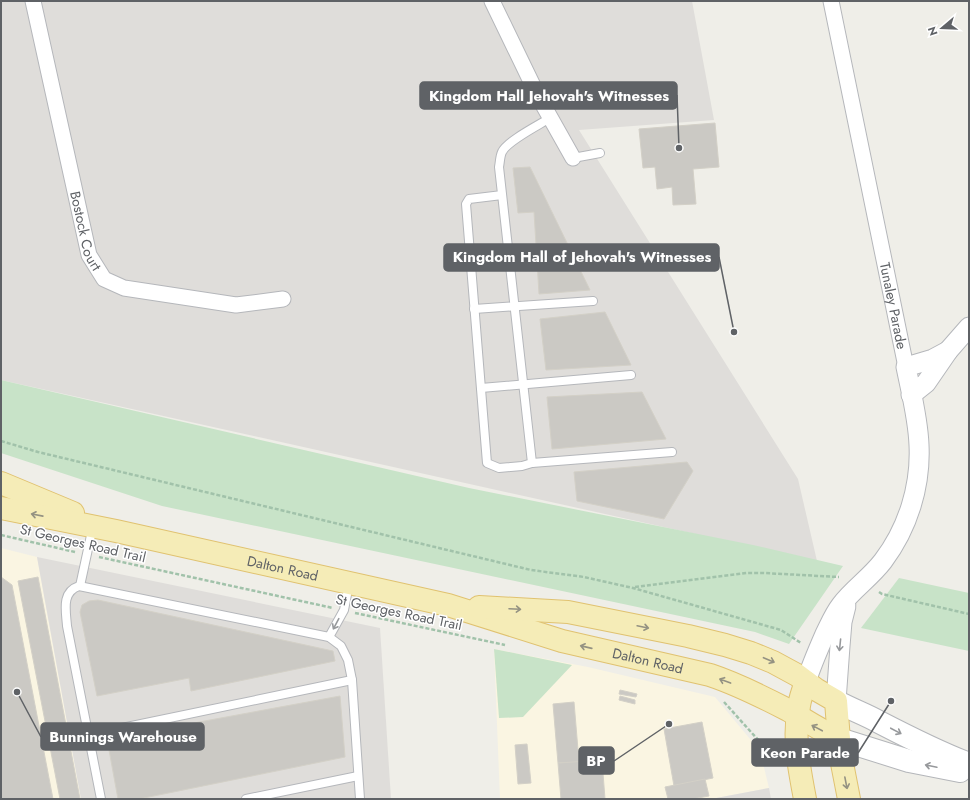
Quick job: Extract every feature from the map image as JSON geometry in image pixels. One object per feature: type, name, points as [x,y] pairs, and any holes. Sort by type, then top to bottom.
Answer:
[{"type":"main road","name":"Dalton Road","points":[[1,483],[94,524],[116,531],[448,605],[562,641],[673,666],[722,679],[776,704],[814,727],[839,739]]},
{"type":"main road","name":"Dalton Road","points":[[1,508],[94,524]]},
{"type":"main road","name":"Dalton Road","points":[[448,605],[568,612],[688,636],[751,653],[779,665],[836,701]]},
{"type":"main road","points":[[805,799],[796,749],[797,716],[806,682]]},
{"type":"main road","points":[[836,701],[839,739],[849,799]]},
{"type":"main road","points":[[836,701],[924,746],[969,764]]},
{"type":"main road","points":[[839,739],[909,761],[969,772]]},
{"type":"street","name":"Bostock Court","points":[[33,1],[89,255],[104,278],[124,288],[236,305],[283,299]]},
{"type":"street","points":[[492,1],[537,94],[573,158]]},
{"type":"street","name":"Tunaley Parade","points":[[806,682],[816,655],[835,614],[851,593],[869,578],[888,554],[899,536],[910,509],[917,482],[919,451],[918,433],[906,367],[831,1]]},
{"type":"street","points":[[911,395],[926,383],[948,351],[969,327]]},
{"type":"street","points":[[906,367],[933,359],[948,351]]},
{"type":"street","points":[[836,701],[842,622],[851,593]]},
{"type":"lane","points":[[532,463],[499,167],[501,153],[504,148],[517,138],[550,118]]},
{"type":"lane","points":[[573,158],[600,153]]},
{"type":"lane","points":[[502,195],[468,199],[466,204],[487,463],[499,468],[522,466],[532,463],[672,452]]},
{"type":"lane","points":[[474,309],[593,301]]},
{"type":"lane","points":[[481,388],[631,375]]},
{"type":"lane","points":[[1,475],[21,491]]},
{"type":"lane","points":[[80,586],[94,524]]},
{"type":"lane","points":[[329,638],[344,610],[349,583]]},
{"type":"lane","points":[[101,799],[67,626],[66,605],[68,595],[72,588],[80,586],[329,638],[341,646],[348,660],[352,680],[360,799]]},
{"type":"lane","points":[[88,735],[352,680]]},
{"type":"lane","points":[[246,799],[358,776]]},
{"type":"path","points":[[1,441],[38,452],[532,570],[584,577],[633,588],[781,630],[816,655]]},
{"type":"path","name":"St Georges Road Trail","points":[[1,535],[87,555],[506,645]]},
{"type":"path","points":[[633,588],[747,573],[839,577]]},
{"type":"path","points":[[882,594],[969,614]]},
{"type":"path","points":[[723,700],[760,742],[765,754]]},
{"type":"shaded area","points":[[1,1],[692,1],[714,120],[579,130],[798,479],[817,561],[1,380]]},
{"type":"shaded area","points":[[1,548],[37,557],[81,799],[1,799]]},
{"type":"shaded area","points":[[37,557],[380,628],[391,799],[81,799]]},
{"type":"shaded area","points":[[494,649],[588,667],[715,697],[760,751],[769,788],[711,799],[500,799]]},
{"type":"shaded area","points":[[769,788],[771,799],[711,799]]},
{"type":"green space","points":[[1,380],[469,488],[753,545],[843,566],[789,644],[755,632],[162,506],[1,453]]},
{"type":"green space","points":[[899,578],[969,593],[969,651],[861,628]]},
{"type":"green space","points":[[494,649],[572,665],[523,717],[499,718]]},
{"type":"building","points":[[715,123],[719,167],[693,169],[696,204],[673,205],[672,187],[657,189],[655,167],[643,168],[639,129]]},
{"type":"building","points":[[530,167],[590,290],[539,294],[534,212],[518,213],[513,168]]},
{"type":"building","points":[[605,312],[631,365],[546,370],[540,319]]},
{"type":"building","points":[[642,392],[666,439],[552,449],[547,397]]},
{"type":"building","points":[[687,462],[693,471],[664,519],[577,501],[574,472]]},
{"type":"building","points":[[1,577],[12,585],[53,799],[1,799]]},
{"type":"building","points":[[38,577],[80,799],[60,799],[18,581]]},
{"type":"building","points":[[98,600],[333,651],[335,661],[191,691],[189,678],[97,696],[80,612],[82,605],[89,601]]},
{"type":"building","points":[[620,690],[637,694],[636,697],[619,694]]},
{"type":"building","points":[[340,696],[345,757],[139,799],[118,799],[107,739]]},
{"type":"building","points":[[620,696],[635,700],[635,704],[619,700]]},
{"type":"building","points":[[574,702],[579,762],[558,763],[553,704]]},
{"type":"building","points":[[702,722],[713,778],[674,786],[664,729]]},
{"type":"building","points":[[527,744],[531,783],[518,784],[515,745]]},
{"type":"building","points":[[602,760],[605,799],[561,799],[558,763]]},
{"type":"building","points":[[705,779],[709,796],[692,799],[668,799],[665,787]]},
{"type":"place","name":"Kingdom Hall Jehovah's Witnesses","points":[[679,148]]},
{"type":"place","name":"Kingdom Hall of Jehovah's Witnesses","points":[[734,332]]},
{"type":"place","name":"Bunnings Warehouse","points":[[17,692]]},
{"type":"place","name":"Keon Parade","points":[[891,701]]},
{"type":"place","name":"BP","points":[[669,724]]}]
